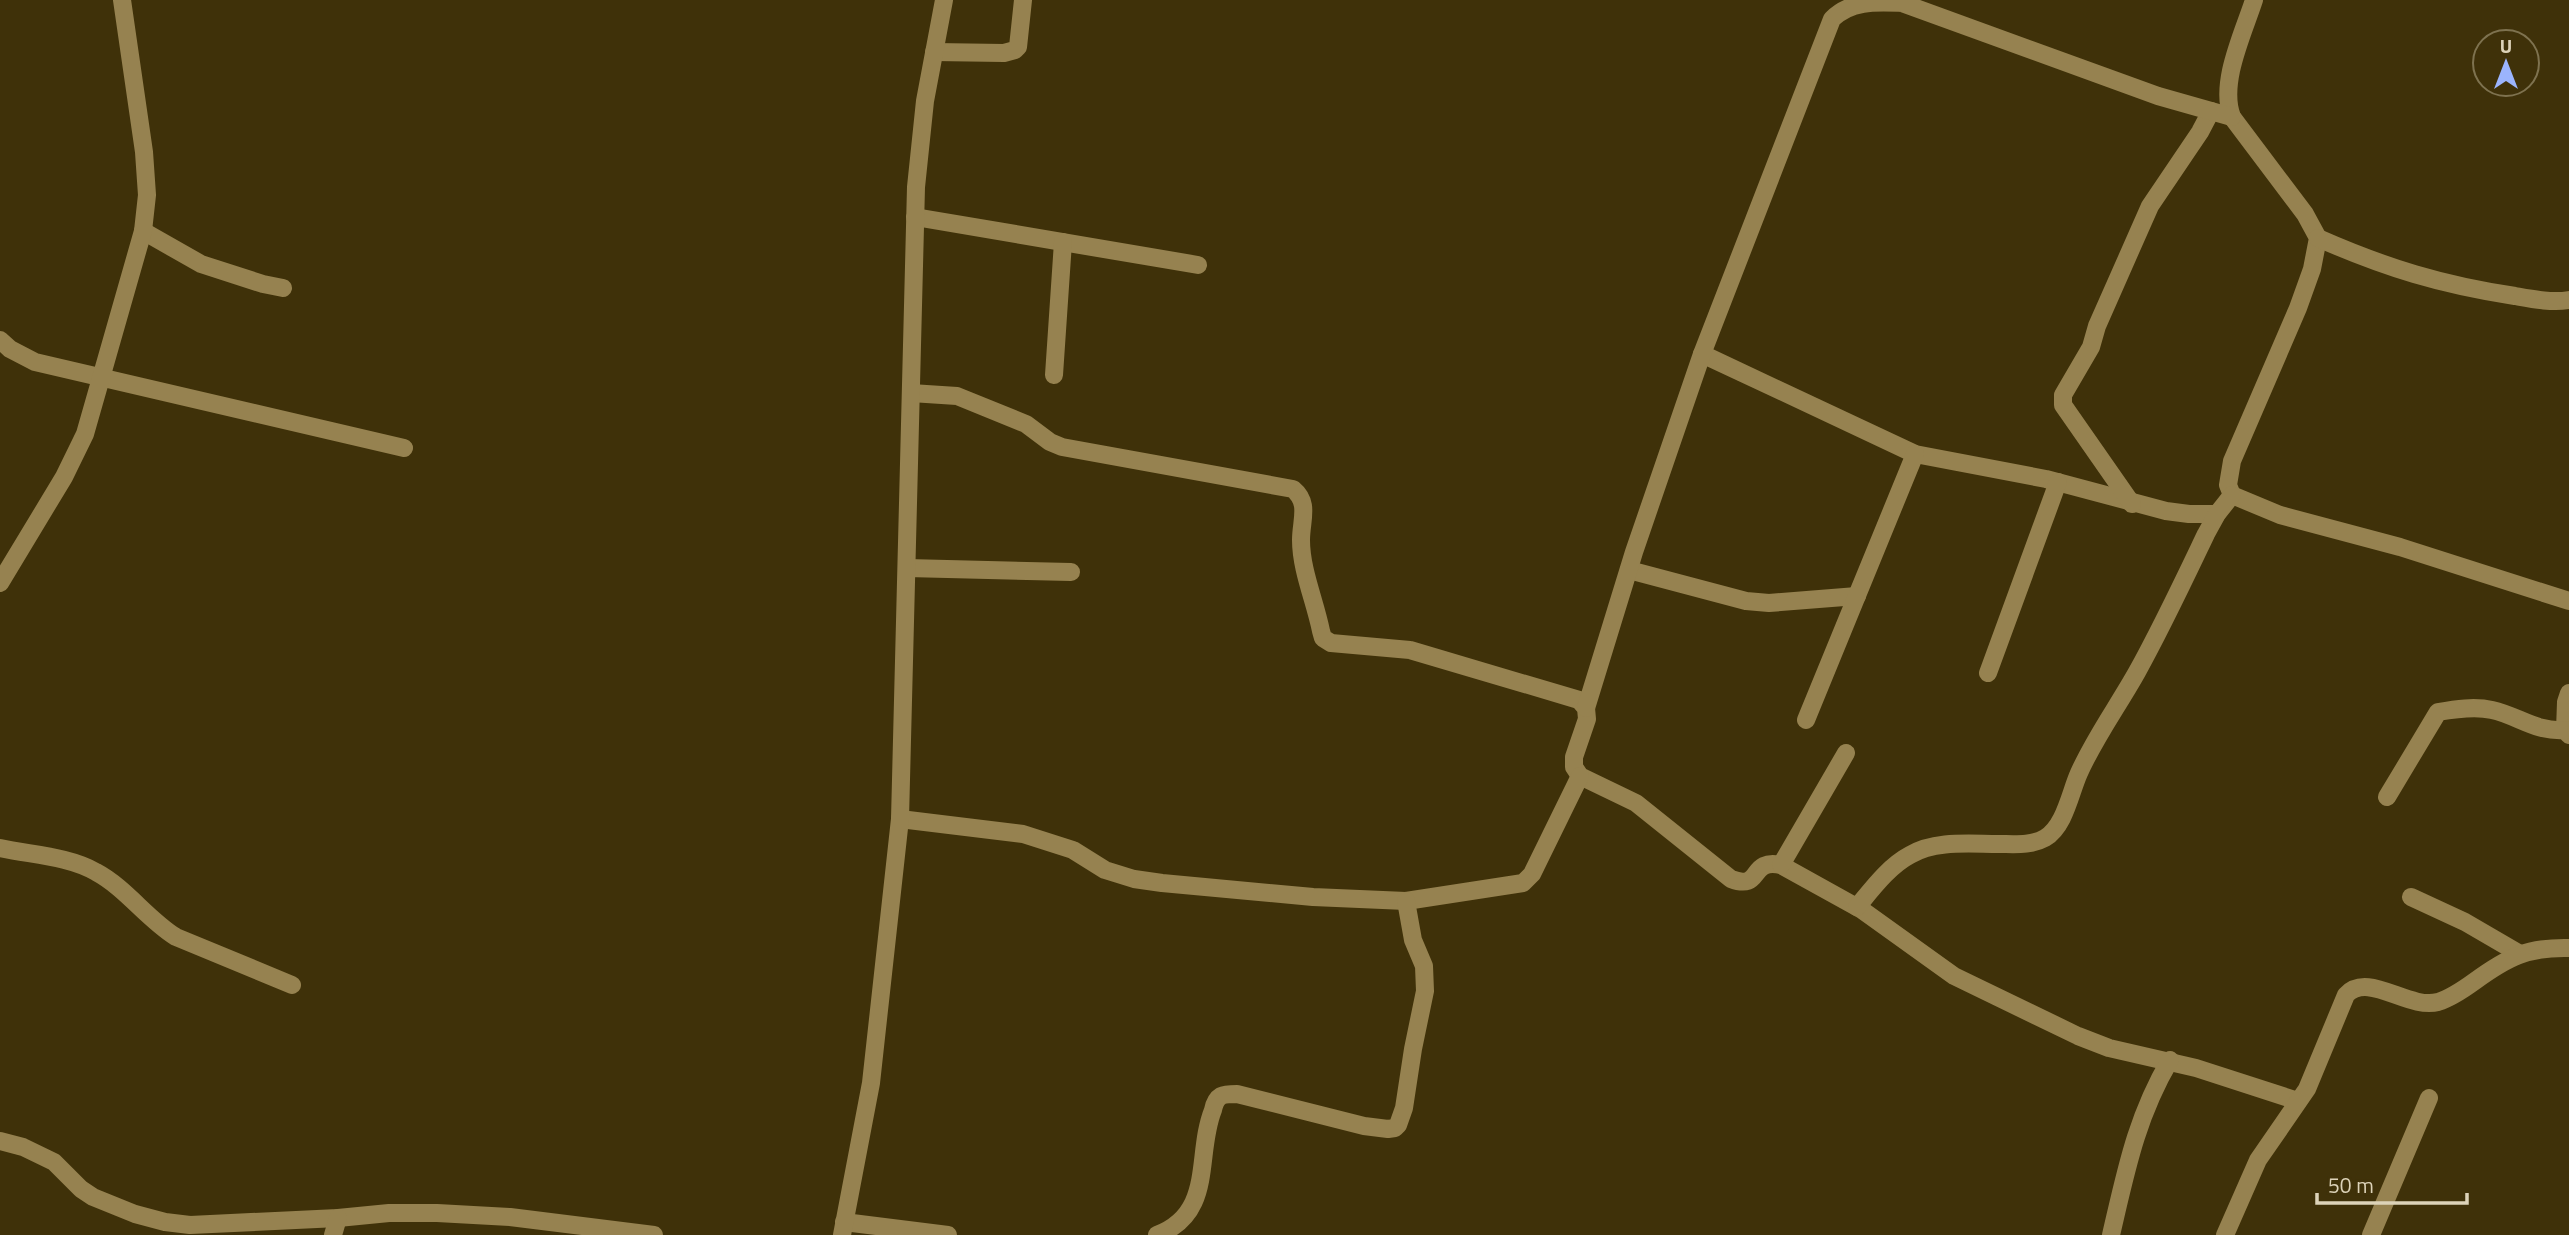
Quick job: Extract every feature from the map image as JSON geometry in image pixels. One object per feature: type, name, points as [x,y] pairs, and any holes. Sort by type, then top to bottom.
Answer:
[{"type":"street","points":[[0,583],[75,457],[85,434],[144,231],[147,195],[144,152],[122,0]]},
{"type":"street","points":[[944,0],[920,140],[915,216],[900,819],[871,1083],[843,1228],[948,1235]]},
{"type":"street","points":[[934,52],[1004,53],[1015,50],[1023,0]]},
{"type":"street","points":[[2254,0],[2229,79],[2227,105],[2232,117],[2305,214],[2318,237],[2362,257],[2416,276],[2488,292],[2550,301],[2569,300]]},
{"type":"street","points":[[2232,117],[2158,96],[1902,3],[1858,4],[1841,10],[1832,19],[1702,354],[1629,570],[1586,708],[1587,719],[1574,757],[1574,767],[1580,776],[1636,803],[1731,879],[1749,882],[1762,865],[1782,865],[1857,907],[1962,980],[2092,1042],[2169,1060],[2298,1101]]},
{"type":"street","points":[[2132,504],[2071,418],[2063,405],[2063,395],[2091,347],[2097,326],[2150,206],[2211,111]]},
{"type":"street","points":[[915,216],[1198,265]]},
{"type":"street","points":[[144,231],[201,264],[283,288]]},
{"type":"street","points":[[2318,237],[2315,257],[2302,296],[2232,461],[2228,485],[2232,495],[2280,515],[2400,547],[2569,601]]},
{"type":"street","points":[[1054,374],[1063,242]]},
{"type":"street","points":[[0,340],[10,349],[35,362],[404,448]]},
{"type":"street","points":[[1702,354],[1915,454],[2058,482],[2132,504],[2189,514],[2217,514]]},
{"type":"street","points":[[911,393],[957,396],[1026,425],[1062,447],[1293,489],[1301,495],[1304,505],[1302,550],[1323,638],[1331,643],[1410,650],[1565,695],[1580,700],[1586,708]]},
{"type":"street","points":[[1806,720],[1915,454]]},
{"type":"street","points":[[1989,673],[2058,482]]},
{"type":"street","points":[[1857,907],[1899,863],[1923,849],[1960,844],[2023,844],[2048,836],[2057,826],[2086,758],[2138,671],[2217,514],[2232,495]]},
{"type":"street","points":[[907,568],[1071,572]]},
{"type":"street","points":[[1629,570],[1745,601],[1781,602],[1857,596]]},
{"type":"street","points":[[2386,797],[2438,712],[2480,708],[2494,710],[2544,730],[2567,732],[2566,702],[2569,694]]},
{"type":"street","points":[[1782,865],[1846,753]]},
{"type":"street","points":[[900,819],[1023,834],[1073,850],[1105,870],[1133,879],[1313,897],[1406,901],[1523,883],[1532,874],[1580,776]]},
{"type":"street","points":[[0,848],[66,861],[94,871],[112,882],[160,927],[176,937],[292,985]]},
{"type":"street","points":[[2412,897],[2465,922],[2520,954]]},
{"type":"street","points":[[1157,1235],[1180,1221],[1196,1202],[1209,1122],[1216,1101],[1222,1095],[1237,1094],[1364,1126],[1388,1129],[1398,1125],[1404,1108],[1425,991],[1424,966],[1410,930],[1406,901]]},
{"type":"street","points":[[2225,1235],[2258,1160],[2307,1089],[2346,995],[2351,989],[2368,986],[2413,1002],[2434,1003],[2452,996],[2499,963],[2520,954],[2545,948],[2569,948]]},
{"type":"street","points":[[2111,1235],[2132,1146],[2144,1110],[2169,1060]]},
{"type":"street","points":[[2371,1235],[2429,1098]]},
{"type":"street","points":[[0,1141],[23,1147],[54,1162],[80,1189],[93,1197],[135,1214],[165,1222],[190,1225],[335,1226],[389,1213],[437,1213],[532,1219],[654,1235]]}]
